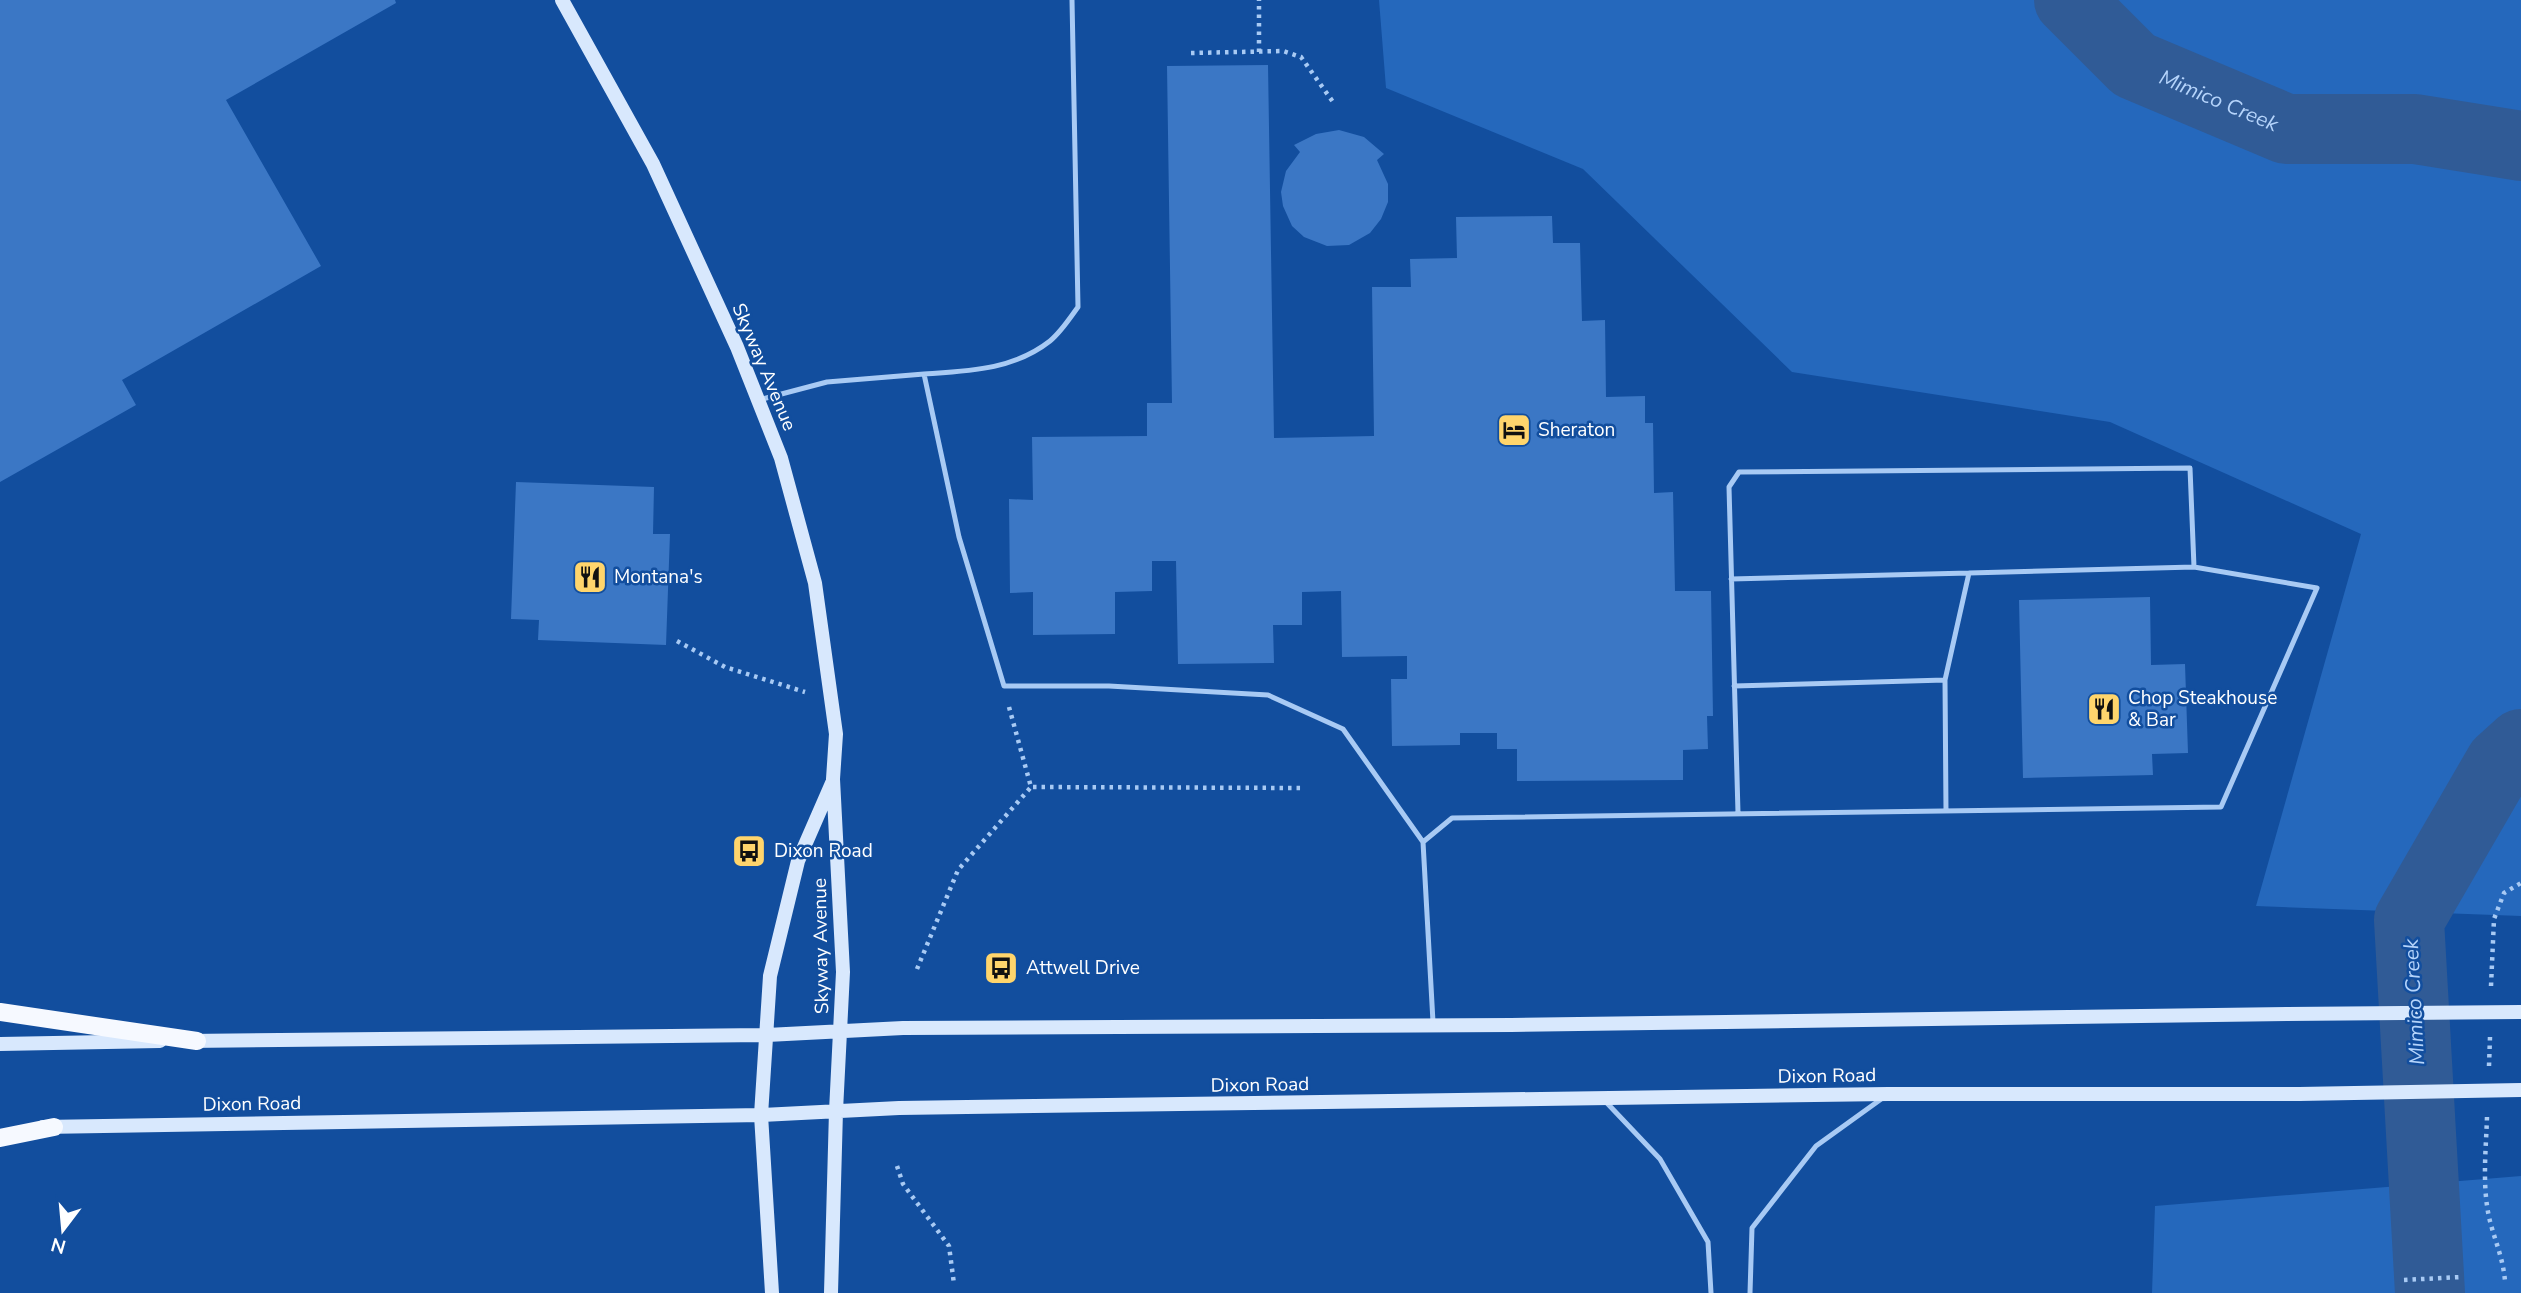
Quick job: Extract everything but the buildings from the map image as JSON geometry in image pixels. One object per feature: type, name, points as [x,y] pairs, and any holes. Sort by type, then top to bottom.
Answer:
[{"type":"main road","name":"Skyway Avenue","points":[[562,0],[653,164],[737,347],[782,458],[815,583],[836,734],[834,779],[843,972],[841,1030]]},
{"type":"main road","name":"Skyway Avenue","points":[[767,1035],[771,976],[798,861],[834,779]]},
{"type":"main road","points":[[0,1012],[197,1041]]},
{"type":"main road","points":[[0,1044],[767,1035],[841,1030],[1433,1026],[2521,1012]]},
{"type":"main road","points":[[831,1293],[841,1030]]},
{"type":"main road","points":[[767,1035],[761,1115],[772,1293]]},
{"type":"main road","name":"Dixon Road","points":[[0,1128],[1888,1094],[2299,1094],[2521,1090]]},
{"type":"main road","points":[[0,1138],[54,1127]]},
{"type":"lane","points":[[758,401],[827,382],[987,369],[1021,359],[1052,340],[1078,307],[1072,0]]},
{"type":"lane","points":[[924,374],[959,537],[1004,686],[1109,686],[1268,695],[1343,729],[1423,842],[1433,1026]]},
{"type":"lane","points":[[1738,813],[1729,486],[1739,471],[2190,468],[2194,567]]},
{"type":"lane","points":[[1423,842],[1452,817],[2221,807],[2317,588],[2194,567],[1731,579]]},
{"type":"lane","points":[[1945,811],[1945,680],[1969,573]]},
{"type":"lane","points":[[1734,686],[1945,680]]},
{"type":"lane","points":[[1750,1293],[1752,1228],[1816,1146],[1888,1094]]},
{"type":"lane","points":[[1604,1100],[1660,1159],[1708,1242],[1711,1293]]},
{"type":"path","points":[[1259,0],[1259,52]]},
{"type":"path","points":[[1191,53],[1283,51],[1301,57],[1333,102]]},
{"type":"path","points":[[677,641],[725,667],[832,701]]},
{"type":"path","points":[[1004,686],[1031,787]]},
{"type":"path","points":[[917,969],[958,870],[1031,787],[1301,788]]},
{"type":"path","points":[[897,1166],[903,1184],[949,1245],[954,1284]]},
{"type":"path","points":[[2404,1280],[2461,1277]]},
{"type":"shaded area","points":[[1379,0],[2521,0],[2521,916],[2256,906],[2361,534],[2110,422],[1792,372],[1583,169],[1386,88]]},
{"type":"shaded area","points":[[2521,1176],[2521,1293],[2152,1293],[2155,1206]]},
{"type":"waterway","name":"Mimico Creek","points":[[2069,0],[2134,65],[2286,129],[2415,129],[2521,146]]},
{"type":"waterway","name":"Mimico Creek","points":[[2430,1293],[2409,920],[2500,763],[2521,744]]},
{"type":"place","name":"Sheraton","points":[[1514,430]]},
{"type":"place","name":"Montana's","points":[[590,577]]},
{"type":"place","name":"Chop Steakhouse & Bar","points":[[2104,709]]},
{"type":"place","name":"Dixon Road","points":[[749,851]]},
{"type":"place","name":"Attwell Drive","points":[[1001,968]]}]
